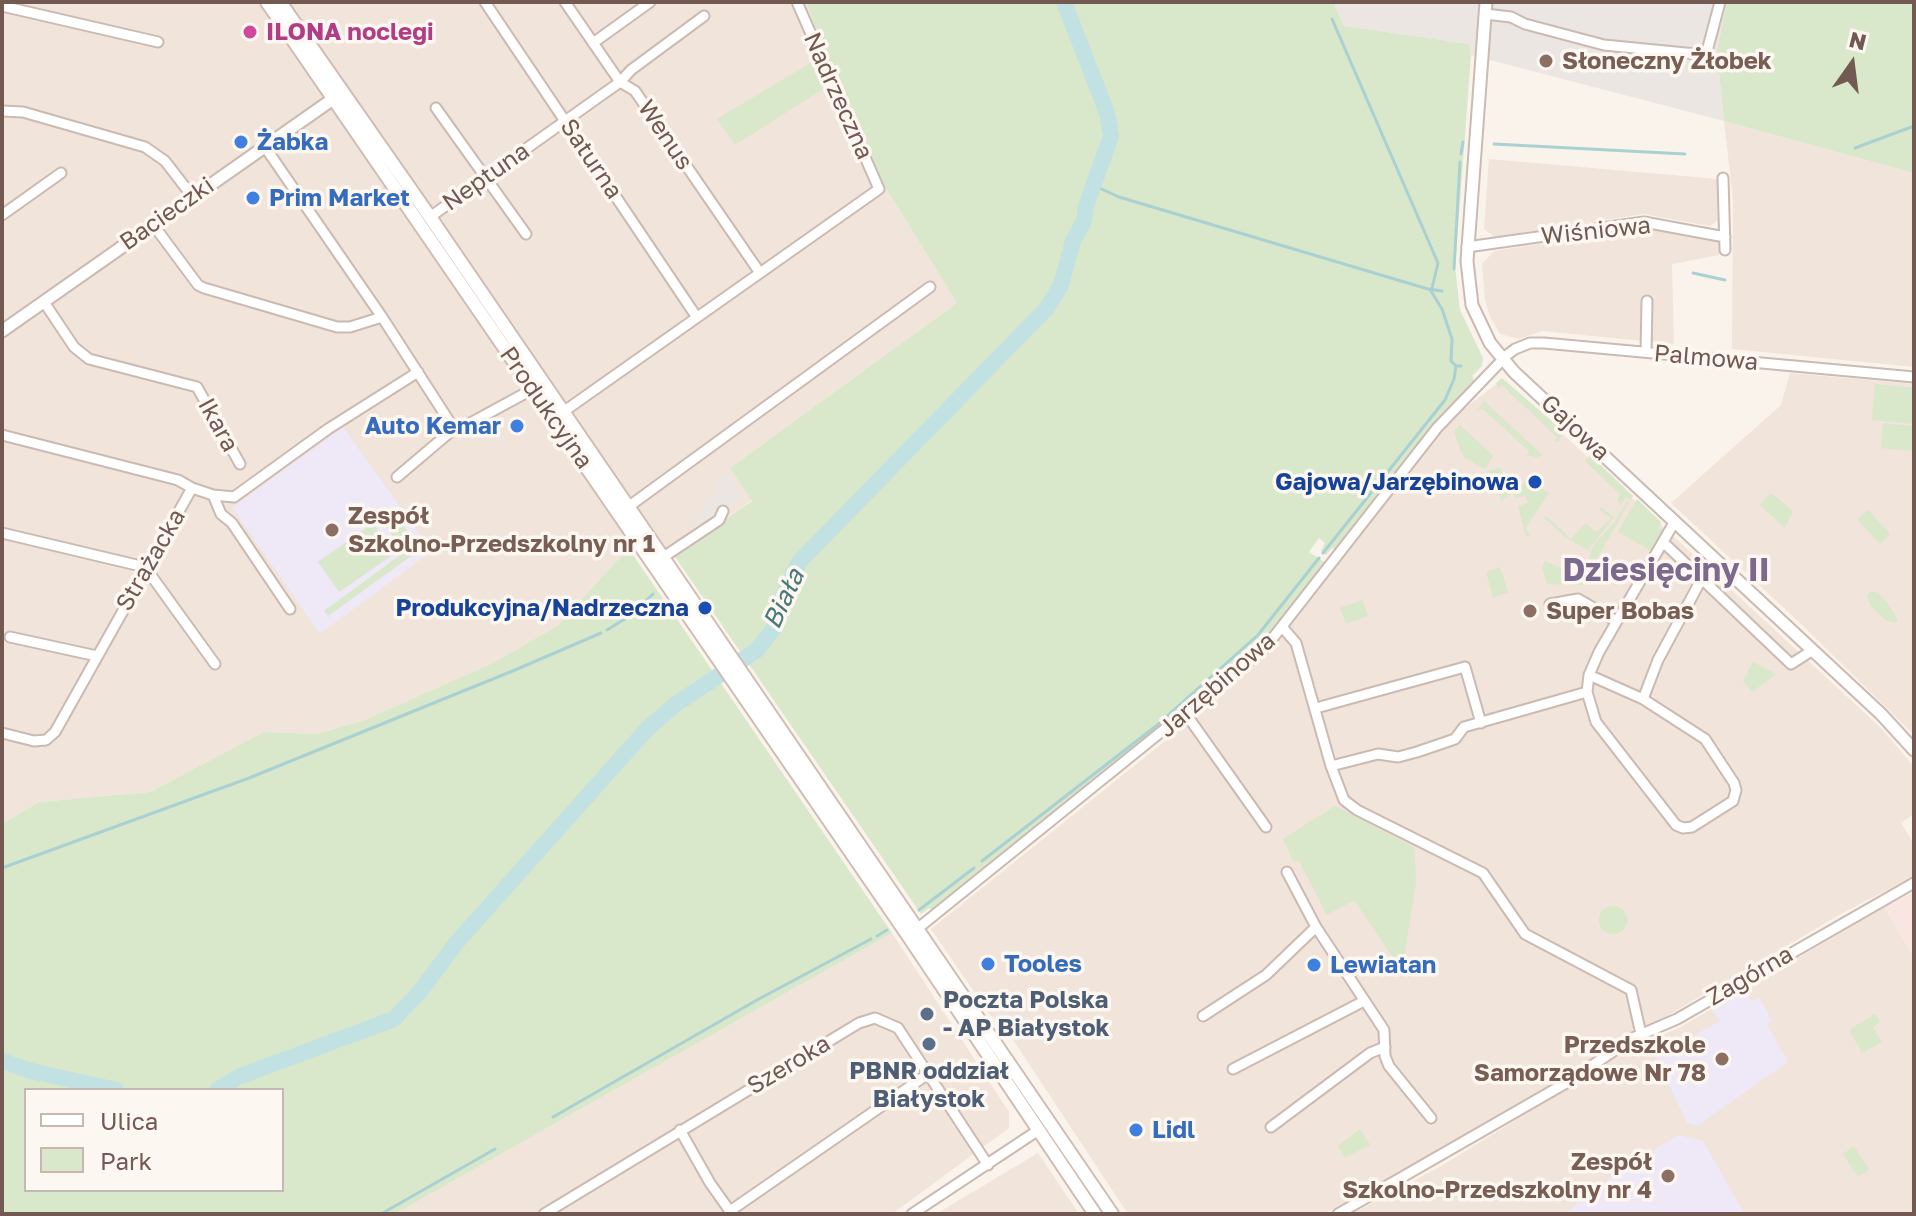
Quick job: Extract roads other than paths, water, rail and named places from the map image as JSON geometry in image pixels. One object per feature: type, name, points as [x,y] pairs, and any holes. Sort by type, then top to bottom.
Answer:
[{"type":"main road","name":"Produkcyjna","points":[[267,2],[338,96]]},
{"type":"main road","name":"Produkcyjna","points":[[280,2],[383,168],[563,412],[662,558],[725,659]]},
{"type":"main road","name":"Produkcyjna","points":[[425,221],[533,389],[725,659],[912,932]]},
{"type":"main road","points":[[912,932],[1049,1121],[1112,1214]]},
{"type":"main road","points":[[912,932],[1037,1131],[1095,1214]]},
{"type":"main road","points":[[1037,1131],[1049,1121]]},
{"type":"street","name":"Saturna","points":[[485,2],[696,316]]},
{"type":"street","name":"Wenus","points":[[565,2],[620,82],[635,91],[760,273]]},
{"type":"street","points":[[593,43],[650,2]]},
{"type":"street","name":"Nadrzeczna","points":[[760,273],[879,189],[797,2]]},
{"type":"street","points":[[1485,8],[1525,24],[1604,45],[1706,55],[1720,2]]},
{"type":"street","points":[[2,6],[158,42]]},
{"type":"street","name":"Gajowa","points":[[1485,8],[1467,247],[1472,305],[1481,327],[1503,360],[1881,714],[1914,750]]},
{"type":"street","name":"Neptuna","points":[[425,221],[620,82],[631,70],[704,16]]},
{"type":"street","name":"Bacieczki","points":[[3,328],[338,96]]},
{"type":"street","points":[[436,108],[526,234]]},
{"type":"street","points":[[2,111],[23,112],[145,147],[165,161],[192,196]]},
{"type":"street","points":[[265,147],[382,317],[447,419],[456,427]]},
{"type":"street","points":[[2,215],[61,173]]},
{"type":"street","points":[[1723,178],[1725,250]]},
{"type":"street","name":"Wiśniowa","points":[[1467,247],[1636,222],[1653,222],[1725,237]]},
{"type":"street","points":[[152,223],[204,288],[337,327],[350,327],[382,317]]},
{"type":"street","points":[[563,412],[760,273]]},
{"type":"street","points":[[628,507],[930,287]]},
{"type":"street","points":[[1646,352],[1647,301]]},
{"type":"street","name":"Ikara","points":[[44,302],[74,347],[89,359],[197,387],[240,464]]},
{"type":"street","name":"Palmowa","points":[[1503,360],[1515,349],[1530,343],[1914,377]]},
{"type":"street","name":"Jarzębinowa","points":[[912,932],[1265,648],[1437,428],[1503,360]]},
{"type":"street","name":"Strażacka","points":[[2,733],[34,741],[46,740],[55,732],[192,488],[213,495],[234,497],[330,428],[418,372]]},
{"type":"street","points":[[397,477],[456,427],[480,419],[533,389]]},
{"type":"street","points":[[2,435],[178,480],[192,488]]},
{"type":"street","points":[[213,495],[221,514],[232,523],[290,609]]},
{"type":"street","points":[[662,558],[719,520],[723,511]]},
{"type":"street","points":[[1589,675],[1643,699],[1705,739],[1734,783],[1733,801],[1692,827],[1676,825],[1596,722],[1587,692],[1589,675],[1616,621],[1675,521]]},
{"type":"street","points":[[2,533],[145,567],[215,664]]},
{"type":"street","points":[[1663,542],[1791,664],[1813,650]]},
{"type":"street","points":[[1643,699],[1658,660],[1701,580]]},
{"type":"street","points":[[1550,604],[1578,599],[1616,621]]},
{"type":"street","points":[[1283,628],[1296,643],[1342,797],[1351,807],[1481,871],[1525,934],[1628,988],[1641,1034]]},
{"type":"street","points":[[10,637],[97,656]]},
{"type":"street","points":[[1316,708],[1465,667],[1481,723]]},
{"type":"street","points":[[1331,766],[1378,754],[1398,757],[1417,752],[1455,739],[1464,727],[1587,692]]},
{"type":"street","points":[[1186,714],[1266,827]]},
{"type":"street","points":[[1287,872],[1316,927],[1384,1030],[1385,1056],[1389,1066],[1431,1118]]},
{"type":"street","name":"Zagórna","points":[[1338,1214],[1566,1083],[1641,1034],[1677,1019],[1914,883]]},
{"type":"street","points":[[1203,1016],[1266,975],[1316,927]]},
{"type":"street","points":[[1233,1069],[1364,1001]]},
{"type":"street","name":"Szeroka","points":[[544,1214],[859,1023],[875,1018],[898,1028],[988,1165]]},
{"type":"street","points":[[1271,1127],[1370,1053],[1385,1047]]},
{"type":"street","points":[[680,1130],[731,1213],[928,1074]]},
{"type":"street","points":[[912,1214],[1037,1131]]},
{"type":"waterway","name":"Biała","points":[[220,1088],[238,1077],[394,1019],[422,989],[457,942],[648,728],[676,704],[757,650],[777,624],[783,596],[799,562],[1047,308],[1061,285],[1073,241],[1084,221],[1086,206],[1111,136],[1107,113],[1064,2]]},
{"type":"waterway","points":[[1332,19],[1438,263],[1432,288]]},
{"type":"waterway","points":[[1855,148],[1914,126]]},
{"type":"waterway","points":[[1461,154],[1463,142]]},
{"type":"waterway","points":[[1494,144],[1685,154]]},
{"type":"waterway","points":[[1454,269],[1460,162]]},
{"type":"waterway","points":[[1093,185],[1119,197],[1442,291]]},
{"type":"waterway","points":[[1693,273],[1725,280]]},
{"type":"waterway","points":[[1431,291],[1442,309],[1452,339],[1451,361],[1461,366]]},
{"type":"waterway","points":[[1323,553],[1445,400],[1456,366]]},
{"type":"waterway","points":[[982,861],[1156,726],[1258,635],[1319,558]]},
{"type":"waterway","points":[[607,630],[631,615],[653,594]]},
{"type":"waterway","points":[[2,868],[249,778],[601,633]]},
{"type":"waterway","points":[[919,910],[974,868]]},
{"type":"waterway","points":[[877,936],[887,930]]},
{"type":"waterway","points":[[553,1117],[757,1000],[871,939]]},
{"type":"waterway","name":"Biała","points":[[2,1061],[31,1071],[107,1088]]},
{"type":"waterway","points":[[381,1214],[495,1149]]},
{"type":"place","name":"ILONA noclegi","points":[[250,32]]},
{"type":"place","name":"Słoneczny Żłobek","points":[[1546,61]]},
{"type":"place","name":"Żabka","points":[[241,142]]},
{"type":"place","name":"Prim Market","points":[[253,198]]},
{"type":"place","name":"Auto Kemar","points":[[517,426]]},
{"type":"place","name":"Gajowa/Jarzębinowa","points":[[1535,482]]},
{"type":"place","name":"Zespół Szkolno-Przedszkolny nr 1","points":[[332,530]]},
{"type":"place","name":"Produkcyjna/Nadrzeczna","points":[[705,608]]},
{"type":"place","name":"Super Bobas","points":[[1530,611]]},
{"type":"place","name":"Tooles","points":[[988,964]]},
{"type":"place","name":"Lewiatan","points":[[1314,965]]},
{"type":"place","name":"Poczta Polska - AP Białystok","points":[[927,1014]]},
{"type":"place","name":"PBNR oddział Białystok","points":[[929,1044]]},
{"type":"place","name":"Przedszkole Samorządowe Nr 78","points":[[1722,1059]]},
{"type":"place","name":"Lidl","points":[[1136,1130]]},
{"type":"place","name":"Zespół Szkolno-Przedszkolny nr 4","points":[[1668,1176]]},
{"type":"district","name":"Dziesięciny II","points":[[1666,571]]}]
